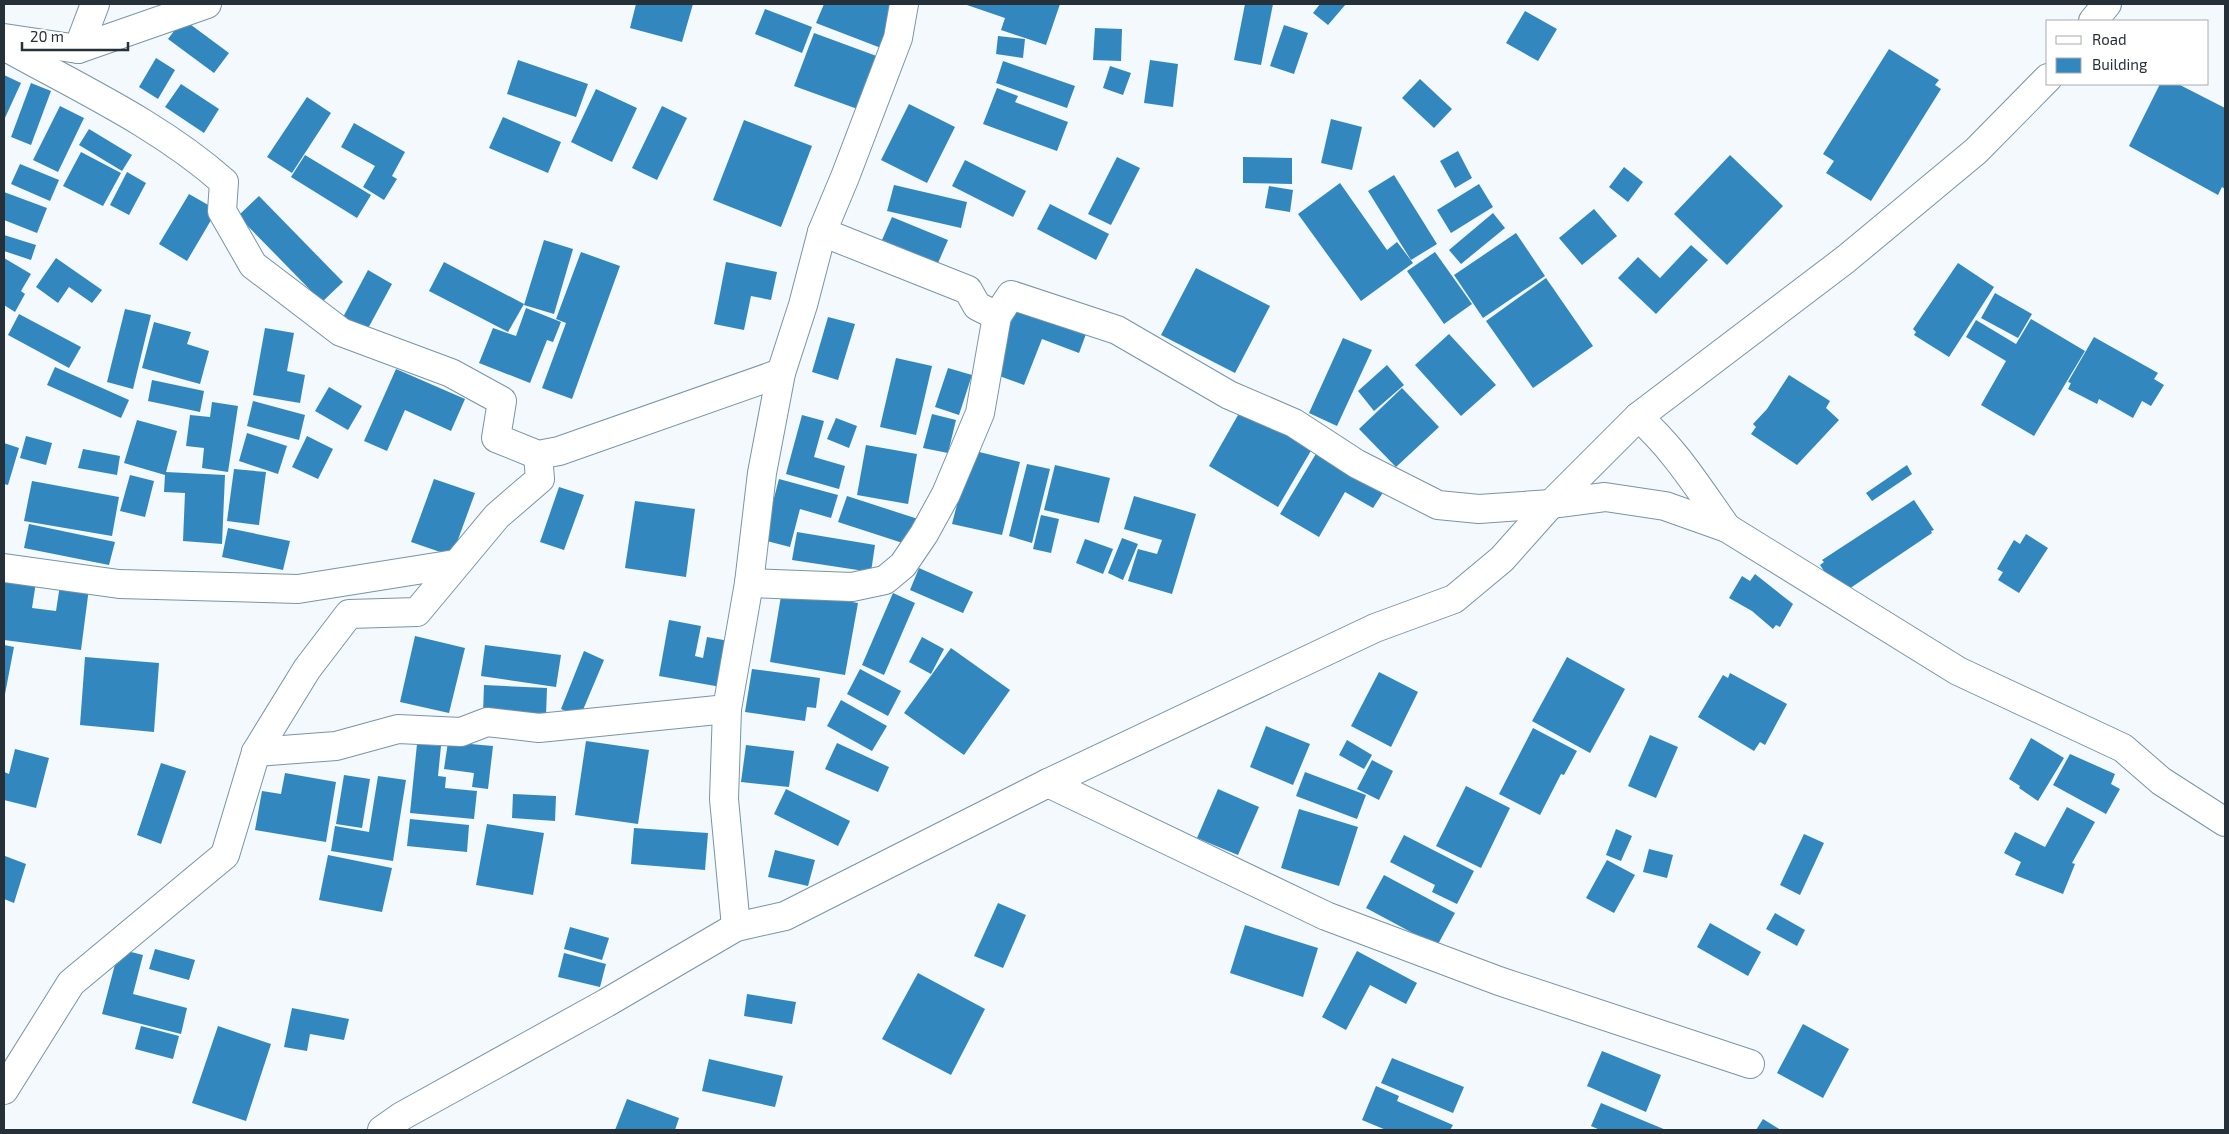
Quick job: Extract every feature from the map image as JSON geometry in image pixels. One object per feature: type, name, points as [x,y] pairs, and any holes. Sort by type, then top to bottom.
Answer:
[{"type":"street","points":[[78,49],[95,4]]},
{"type":"street","points":[[4,38],[78,49],[207,4]]},
{"type":"street","points":[[736,927],[724,799],[728,710],[749,583],[762,473],[781,373],[803,305],[822,232],[898,38],[904,4]]},
{"type":"street","points":[[2094,20],[2107,4]]},
{"type":"street","points":[[4,46],[141,123],[197,158],[224,182],[222,211],[253,266],[341,332],[451,373],[502,401],[496,438],[538,454],[559,451],[781,373]]},
{"type":"street","points":[[382,1130],[402,1116],[736,927],[785,916],[1048,783],[1374,628],[1454,599],[1502,559],[1551,504],[1638,417],[1846,259],[1976,151],[2046,80]]},
{"type":"street","points":[[822,232],[968,290],[977,306],[997,316]]},
{"type":"street","points":[[749,583],[852,587],[885,580],[903,566],[924,534],[946,494],[980,413],[997,316],[1011,295],[1117,330],[1229,395],[1294,423],[1357,464],[1438,505],[1479,509],[1605,498],[1665,506],[1727,528],[1958,671],[2123,748],[2160,781],[2225,822]]},
{"type":"street","points":[[1638,417],[1658,434],[1682,464],[1727,528]]},
{"type":"street","points":[[4,1090],[71,983],[225,855],[256,752],[307,668],[349,614],[417,612],[455,564],[497,516],[540,479],[538,454]]},
{"type":"street","points":[[4,568],[119,584],[298,590],[455,564]]},
{"type":"street","points":[[256,752],[336,746],[398,729],[461,732],[487,722],[539,728],[728,710]]},
{"type":"street","points":[[1048,783],[1160,834],[1326,916],[1517,987],[1750,1064]]},
{"type":"building","points":[[636,4],[693,4],[682,42],[630,28]]},
{"type":"building","points":[[824,4],[899,4],[881,48],[816,23]]},
{"type":"building","points":[[964,4],[1060,4],[1046,45],[1001,30],[1005,18]]},
{"type":"building","points":[[1245,4],[1273,4],[1261,65],[1234,60]]},
{"type":"building","points":[[1320,4],[1346,4],[1328,25],[1313,13]]},
{"type":"building","points":[[765,9],[812,27],[802,53],[755,34]]},
{"type":"building","points":[[1525,11],[1557,29],[1538,61],[1506,43]]},
{"type":"building","points":[[183,19],[229,53],[214,73],[168,39]]},
{"type":"building","points":[[1284,25],[1308,33],[1294,74],[1270,66]]},
{"type":"building","points":[[1095,28],[1122,29],[1121,61],[1093,60]]},
{"type":"building","points":[[814,33],[882,58],[863,111],[794,86]]},
{"type":"building","points":[[998,36],[1025,39],[1023,58],[996,54]]},
{"type":"building","points":[[1889,49],[1939,80],[1935,85],[1941,89],[1871,201],[1826,173],[1834,161],[1823,154]]},
{"type":"building","points":[[156,58],[175,70],[158,99],[139,87]]},
{"type":"building","points":[[518,60],[588,84],[576,117],[507,94]]},
{"type":"building","points":[[1150,60],[1178,64],[1173,107],[1144,103]]},
{"type":"building","points":[[1003,61],[1075,86],[1067,108],[996,83]]},
{"type":"building","points":[[1110,66],[1131,73],[1123,95],[1103,88]]},
{"type":"building","points":[[4,75],[21,83],[4,120]]},
{"type":"building","points":[[1420,79],[1452,109],[1434,128],[1402,98]]},
{"type":"building","points":[[31,83],[51,91],[31,145],[11,137]]},
{"type":"building","points":[[181,84],[219,109],[204,133],[165,107]]},
{"type":"building","points":[[2160,85],[2180,85],[2225,108],[2225,189],[2222,187],[2218,195],[2129,146]]},
{"type":"building","points":[[997,88],[1018,96],[1015,102],[1068,122],[1057,151],[983,124]]},
{"type":"building","points":[[596,89],[637,108],[612,162],[571,142]]},
{"type":"building","points":[[307,97],[331,113],[292,173],[267,157]]},
{"type":"building","points":[[909,104],[955,127],[927,183],[881,160]]},
{"type":"building","points":[[60,106],[84,118],[58,172],[33,160]]},
{"type":"building","points":[[662,106],[687,118],[657,180],[632,168]]},
{"type":"building","points":[[503,117],[561,142],[548,173],[489,148]]},
{"type":"building","points":[[1331,119],[1362,127],[1352,170],[1321,163]]},
{"type":"building","points":[[744,120],[812,146],[781,227],[713,200]]},
{"type":"building","points":[[354,123],[405,152],[392,176],[397,179],[384,200],[363,187],[375,166],[341,147]]},
{"type":"building","points":[[89,129],[132,155],[122,171],[79,145]]},
{"type":"building","points":[[1458,151],[1472,178],[1455,188],[1440,161]]},
{"type":"building","points":[[81,152],[121,173],[103,206],[63,186]]},
{"type":"building","points":[[305,155],[371,195],[357,218],[291,177]]},
{"type":"building","points":[[1730,155],[1783,206],[1727,265],[1674,214]]},
{"type":"building","points":[[1117,157],[1140,168],[1111,225],[1088,214]]},
{"type":"building","points":[[1243,157],[1292,158],[1292,184],[1243,183]]},
{"type":"building","points":[[965,160],[1026,191],[1013,217],[952,186]]},
{"type":"building","points":[[20,164],[59,180],[50,201],[11,184]]},
{"type":"building","points":[[1624,167],[1643,182],[1628,202],[1609,187]]},
{"type":"building","points":[[127,172],[146,183],[129,215],[110,205]]},
{"type":"building","points":[[1394,175],[1437,244],[1411,260],[1368,191]]},
{"type":"building","points":[[1340,183],[1387,250],[1397,242],[1413,263],[1361,301],[1298,214]]},
{"type":"building","points":[[1479,184],[1493,207],[1451,233],[1437,210]]},
{"type":"building","points":[[894,185],[967,202],[961,228],[887,211]]},
{"type":"building","points":[[1269,186],[1293,190],[1290,212],[1265,208]]},
{"type":"building","points":[[4,192],[47,208],[37,233],[4,220]]},
{"type":"building","points":[[189,194],[217,210],[187,261],[159,244]]},
{"type":"building","points":[[259,196],[343,282],[322,302],[238,216]]},
{"type":"building","points":[[1050,204],[1109,234],[1096,260],[1037,229]]},
{"type":"building","points":[[1594,209],[1617,236],[1582,265],[1559,238]]},
{"type":"building","points":[[1493,213],[1505,228],[1461,264],[1449,250]]},
{"type":"building","points":[[892,217],[948,240],[938,263],[882,240]]},
{"type":"building","points":[[1516,233],[1545,276],[1483,318],[1454,275]]},
{"type":"building","points":[[4,235],[36,245],[31,260],[4,251]]},
{"type":"building","points":[[544,240],[573,249],[554,314],[524,305]]},
{"type":"building","points":[[1691,245],[1708,260],[1656,314],[1618,278],[1638,257],[1660,278]]},
{"type":"building","points":[[581,252],[620,266],[572,399],[542,388],[566,323],[556,319]]},
{"type":"building","points":[[1435,252],[1472,304],[1444,324],[1407,271]]},
{"type":"building","points":[[4,258],[31,274],[21,291],[25,294],[15,312],[4,305]]},
{"type":"building","points":[[56,258],[102,290],[92,303],[69,287],[58,303],[36,287]]},
{"type":"building","points":[[444,262],[524,304],[508,332],[429,291]]},
{"type":"building","points":[[726,262],[777,272],[771,300],[751,296],[744,330],[714,324]]},
{"type":"building","points":[[1958,263],[1994,287],[1949,357],[1914,335],[1916,332],[1913,329]]},
{"type":"building","points":[[1196,268],[1270,306],[1235,373],[1161,335]]},
{"type":"building","points":[[368,270],[392,284],[365,334],[341,321]]},
{"type":"building","points":[[1546,278],[1593,346],[1533,388],[1486,321]]},
{"type":"building","points":[[1995,293],[2032,314],[2018,338],[1981,318]]},
{"type":"building","points":[[1017,307],[1086,334],[1079,353],[1042,339],[1024,385],[991,373]]},
{"type":"building","points":[[526,308],[561,322],[553,342],[547,340],[530,383],[479,363],[493,328],[516,336]]},
{"type":"building","points":[[125,309],[151,315],[133,389],[107,382]]},
{"type":"building","points":[[19,314],[81,347],[69,368],[8,335]]},
{"type":"building","points":[[828,317],[855,324],[838,380],[812,372]]},
{"type":"building","points":[[2031,319],[2085,351],[2034,436],[1981,405],[2006,361],[1966,337],[1976,320],[2016,344]]},
{"type":"building","points":[[154,322],[191,332],[187,344],[209,351],[200,384],[142,368]]},
{"type":"building","points":[[265,328],[294,333],[287,371],[305,375],[300,403],[253,395]]},
{"type":"building","points":[[1449,334],[1496,385],[1461,416],[1415,365]]},
{"type":"building","points":[[2094,337],[2158,373],[2154,379],[2164,385],[2151,406],[2142,401],[2133,418],[2099,399],[2097,404],[2068,389],[2071,383],[2068,382]]},
{"type":"building","points":[[1343,338],[1372,350],[1337,426],[1309,413]]},
{"type":"building","points":[[896,358],[932,366],[916,435],[880,427]]},
{"type":"building","points":[[1387,365],[1404,385],[1374,411],[1358,391]]},
{"type":"building","points":[[55,367],[129,400],[121,418],[47,385]]},
{"type":"building","points":[[948,368],[972,375],[959,415],[935,407]]},
{"type":"building","points":[[396,369],[465,399],[451,431],[405,410],[387,451],[364,441]]},
{"type":"building","points":[[1789,375],[1830,401],[1826,408],[1839,420],[1797,465],[1751,434],[1756,427],[1753,424],[1767,409]]},
{"type":"building","points":[[152,380],[204,391],[200,412],[148,401]]},
{"type":"building","points":[[329,387],[362,406],[348,430],[315,411]]},
{"type":"building","points":[[1402,388],[1439,427],[1396,467],[1359,429]]},
{"type":"building","points":[[253,401],[305,415],[299,440],[247,426]]},
{"type":"building","points":[[212,402],[238,406],[228,472],[202,468],[204,448],[186,446],[190,415],[210,417]]},
{"type":"building","points":[[1242,408],[1312,449],[1278,507],[1209,466]]},
{"type":"building","points":[[932,414],[956,420],[948,453],[923,448]]},
{"type":"building","points":[[802,415],[824,421],[814,457],[845,466],[839,489],[786,474]]},
{"type":"building","points":[[836,418],[857,426],[849,448],[827,439]]},
{"type":"building","points":[[137,420],[177,431],[166,472],[225,475],[222,544],[183,541],[185,493],[164,492],[165,475],[124,463]]},
{"type":"building","points":[[247,433],[287,446],[278,474],[239,461]]},
{"type":"building","points":[[26,436],[52,443],[46,465],[20,458]]},
{"type":"building","points":[[307,436],[333,449],[318,479],[292,467]]},
{"type":"building","points":[[4,443],[19,448],[8,485],[4,484]]},
{"type":"building","points":[[866,445],[917,454],[908,504],[857,495]]},
{"type":"building","points":[[83,449],[120,456],[117,475],[78,468]]},
{"type":"building","points":[[971,450],[1020,462],[1002,535],[952,524]]},
{"type":"building","points":[[1317,452],[1384,491],[1373,508],[1345,492],[1319,537],[1280,514]]},
{"type":"building","points":[[1027,464],[1050,469],[1032,543],[1009,536]]},
{"type":"building","points":[[1055,465],[1110,478],[1099,523],[1044,510]]},
{"type":"building","points":[[1907,465],[1912,474],[1872,501],[1866,493]]},
{"type":"building","points":[[234,469],[266,472],[259,525],[227,521]]},
{"type":"building","points":[[130,475],[154,481],[145,517],[120,511]]},
{"type":"building","points":[[434,479],[475,493],[452,556],[411,542]]},
{"type":"building","points":[[779,479],[838,495],[831,518],[800,509],[790,547],[763,540]]},
{"type":"building","points":[[32,481],[119,497],[112,536],[24,521]]},
{"type":"building","points":[[559,487],[584,495],[564,550],[540,542]]},
{"type":"building","points":[[847,496],[921,520],[912,546],[838,522]]},
{"type":"building","points":[[1134,496],[1196,514],[1172,594],[1128,581],[1138,549],[1157,554],[1162,540],[1124,529]]},
{"type":"building","points":[[1914,500],[1934,530],[1931,531],[1932,533],[1840,595],[1820,565],[1824,562],[1822,560]]},
{"type":"building","points":[[635,501],[695,509],[686,577],[625,568]]},
{"type":"building","points":[[1041,515],[1059,519],[1051,553],[1033,549]]},
{"type":"building","points":[[29,524],[115,542],[109,565],[24,548]]},
{"type":"building","points":[[228,528],[290,541],[283,570],[222,557]]},
{"type":"building","points":[[797,532],[875,545],[871,572],[792,560]]},
{"type":"building","points":[[2026,534],[2048,548],[2019,593],[1998,580],[2003,572],[1997,569],[2014,540],[2020,544]]},
{"type":"building","points":[[1122,538],[1138,544],[1123,580],[1108,573]]},
{"type":"building","points":[[1085,539],[1113,549],[1103,574],[1076,563]]},
{"type":"building","points":[[919,568],[973,592],[963,613],[910,590]]},
{"type":"building","points":[[1755,574],[1793,604],[1780,627],[1776,625],[1773,629],[1752,611],[1729,598],[1742,576],[1750,581]]},
{"type":"building","points":[[4,577],[36,582],[32,608],[56,611],[60,585],[89,588],[81,650],[4,640]]},
{"type":"building","points":[[782,590],[858,603],[845,675],[770,662]]},
{"type":"building","points":[[893,593],[915,603],[884,675],[862,665]]},
{"type":"building","points":[[669,620],[701,626],[695,656],[703,658],[707,637],[729,641],[721,687],[659,676]]},
{"type":"building","points":[[415,636],[465,648],[449,713],[400,702]]},
{"type":"building","points":[[922,637],[944,649],[931,674],[909,662]]},
{"type":"building","points":[[4,645],[14,647],[5,694],[4,694]]},
{"type":"building","points":[[485,645],[561,655],[556,687],[481,676]]},
{"type":"building","points":[[951,648],[1010,690],[964,755],[904,713]]},
{"type":"building","points":[[584,651],[604,660],[580,717],[561,709]]},
{"type":"building","points":[[85,657],[159,663],[154,732],[80,725]]},
{"type":"building","points":[[1567,657],[1625,689],[1590,753],[1532,721]]},
{"type":"building","points":[[752,669],[820,678],[816,708],[807,707],[805,721],[745,712]]},
{"type":"building","points":[[860,669],[901,691],[888,716],[847,694]]},
{"type":"building","points":[[1379,672],[1418,692],[1391,747],[1351,726]]},
{"type":"building","points":[[1730,673],[1787,704],[1765,745],[1760,742],[1754,751],[1698,717],[1723,675],[1728,678]]},
{"type":"building","points":[[484,685],[547,688],[546,716],[483,714]]},
{"type":"building","points":[[841,700],[887,726],[872,751],[827,726]]},
{"type":"building","points":[[1266,726],[1310,744],[1293,785],[1250,767]]},
{"type":"building","points":[[1533,728],[1577,751],[1564,775],[1561,774],[1540,815],[1499,794]]},
{"type":"building","points":[[1650,735],[1678,747],[1656,798],[1628,786]]},
{"type":"building","points":[[2031,738],[2064,758],[2038,801],[2009,779]]},
{"type":"building","points":[[1347,740],[1372,755],[1364,769],[1339,755]]},
{"type":"building","points":[[586,741],[649,750],[638,824],[575,815]]},
{"type":"building","points":[[448,742],[493,746],[488,789],[472,787],[474,773],[444,769]]},
{"type":"building","points":[[837,743],[889,767],[878,792],[825,769]]},
{"type":"building","points":[[417,744],[441,746],[438,776],[446,777],[445,788],[477,791],[474,819],[410,813]]},
{"type":"building","points":[[746,745],[794,751],[789,787],[741,782]]},
{"type":"building","points":[[15,749],[49,758],[36,808],[4,800],[4,772],[9,774]]},
{"type":"building","points":[[2070,754],[2115,774],[2111,784],[2120,789],[2106,814],[2053,785]]},
{"type":"building","points":[[1372,760],[1393,771],[1379,800],[1357,789]]},
{"type":"building","points":[[161,763],[186,771],[161,844],[137,835]]},
{"type":"building","points":[[1305,772],[1366,795],[1357,819],[1296,796]]},
{"type":"building","points":[[285,773],[336,782],[326,842],[255,830],[262,791],[281,794]]},
{"type":"building","points":[[344,775],[370,779],[362,828],[336,824]]},
{"type":"building","points":[[378,776],[406,780],[393,861],[331,851],[335,826],[369,832]]},
{"type":"building","points":[[1466,786],[1510,808],[1481,868],[1436,846]]},
{"type":"building","points":[[786,789],[850,821],[838,846],[774,814]]},
{"type":"building","points":[[1218,789],[1259,807],[1238,855],[1197,838]]},
{"type":"building","points":[[513,794],[556,796],[555,821],[512,818]]},
{"type":"building","points":[[2067,807],[2095,822],[2072,863],[2075,864],[2063,894],[2015,875],[2021,862],[2004,853],[2015,832],[2045,847]]},
{"type":"building","points":[[1299,809],[1358,827],[1339,886],[1281,868]]},
{"type":"building","points":[[410,819],[469,825],[467,852],[407,846]]},
{"type":"building","points":[[487,824],[544,833],[533,895],[476,885]]},
{"type":"building","points":[[634,828],[708,833],[705,870],[631,864]]},
{"type":"building","points":[[1616,829],[1632,836],[1621,861],[1606,855]]},
{"type":"building","points":[[1804,834],[1824,843],[1800,895],[1780,885]]},
{"type":"building","points":[[1404,835],[1474,871],[1457,904],[1432,892],[1435,885],[1390,862]]},
{"type":"building","points":[[1649,849],[1673,855],[1667,878],[1643,872]]},
{"type":"building","points":[[775,850],[815,860],[808,886],[768,877]]},
{"type":"building","points":[[328,855],[392,868],[382,912],[319,900]]},
{"type":"building","points":[[5,856],[26,864],[14,903],[4,899]]},
{"type":"building","points":[[1607,860],[1635,875],[1614,913],[1586,898]]},
{"type":"building","points":[[1384,875],[1455,913],[1437,946],[1366,908]]},
{"type":"building","points":[[998,903],[1026,915],[1003,968],[974,956]]},
{"type":"building","points":[[1775,913],[1805,930],[1797,946],[1766,929]]},
{"type":"building","points":[[1710,923],[1761,952],[1748,976],[1697,947]]},
{"type":"building","points":[[1245,925],[1318,948],[1303,997],[1230,973]]},
{"type":"building","points":[[570,927],[609,938],[602,960],[564,949]]},
{"type":"building","points":[[119,949],[143,955],[133,994],[187,1008],[181,1034],[102,1014]]},
{"type":"building","points":[[155,949],[195,960],[189,980],[149,969]]},
{"type":"building","points":[[1357,951],[1417,983],[1406,1004],[1370,985],[1346,1030],[1322,1017]]},
{"type":"building","points":[[564,953],[606,964],[600,987],[558,977]]},
{"type":"building","points":[[918,973],[985,1009],[951,1075],[882,1039]]},
{"type":"building","points":[[747,994],[796,1002],[792,1024],[744,1016]]},
{"type":"building","points":[[292,1008],[349,1019],[344,1040],[310,1034],[307,1051],[284,1047]]},
{"type":"building","points":[[1803,1024],[1849,1049],[1823,1098],[1777,1073]]},
{"type":"building","points":[[141,1026],[179,1036],[173,1059],[135,1049]]},
{"type":"building","points":[[218,1026],[271,1044],[246,1121],[192,1103]]},
{"type":"building","points":[[1602,1051],[1661,1075],[1646,1112],[1587,1086]]},
{"type":"building","points":[[1392,1058],[1464,1087],[1453,1113],[1381,1083]]},
{"type":"building","points":[[709,1059],[783,1076],[775,1107],[702,1091]]},
{"type":"building","points":[[1376,1086],[1399,1096],[1397,1101],[1453,1125],[1450,1130],[1386,1130],[1362,1120]]},
{"type":"building","points":[[627,1099],[679,1118],[675,1130],[615,1130]]},
{"type":"building","points":[[1601,1103],[1666,1130],[1600,1130],[1591,1126]]},
{"type":"building","points":[[1763,1119],[1781,1130],[1756,1130]]}]
